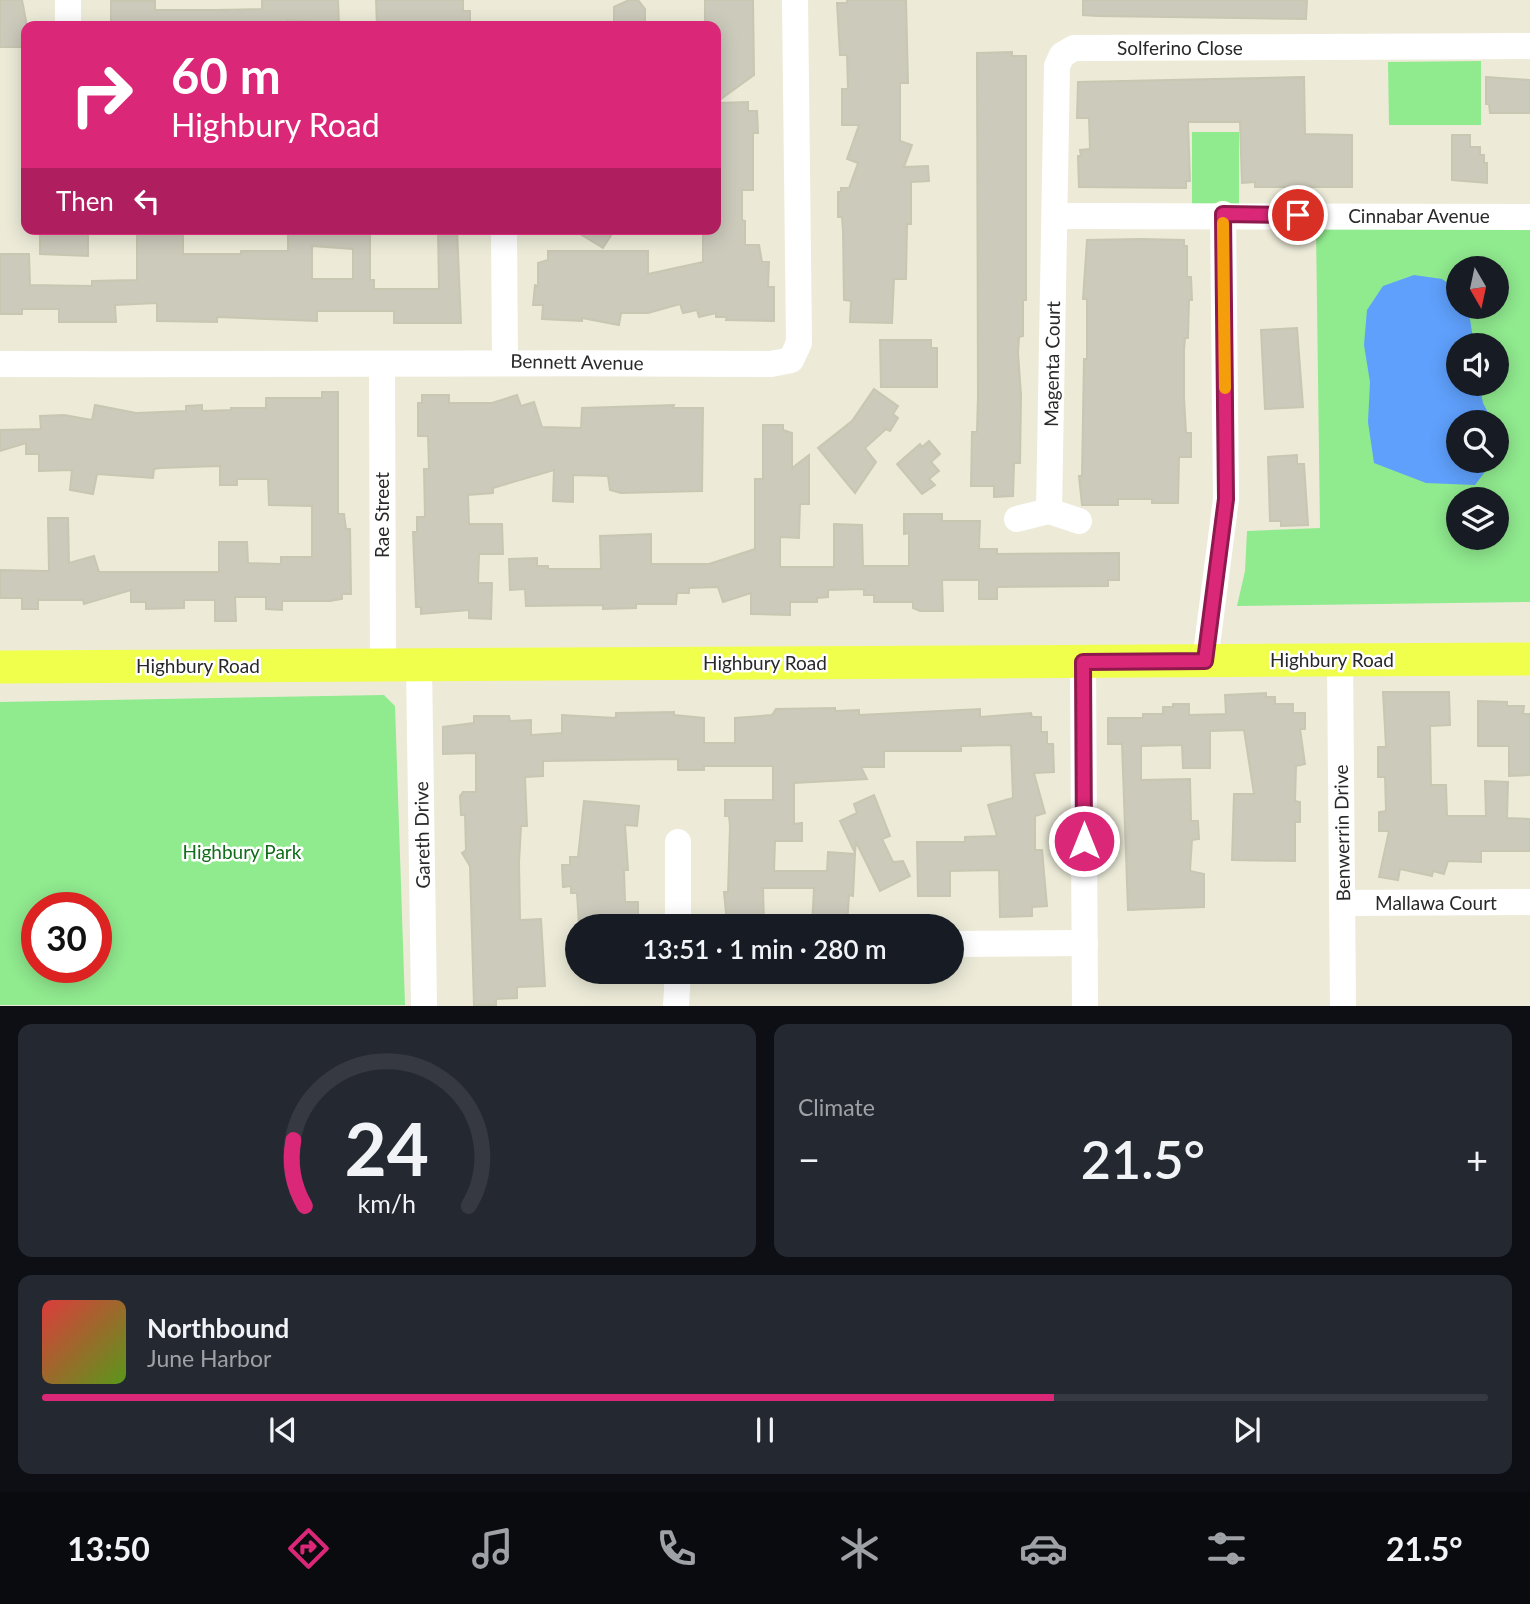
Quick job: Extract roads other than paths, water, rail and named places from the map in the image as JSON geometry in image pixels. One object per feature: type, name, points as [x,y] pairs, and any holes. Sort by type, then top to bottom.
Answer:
[{"type":"main road","name":"Highbury Road","points":[[0,667],[1530,659]]},
{"type":"street","points":[[68,0],[68,21]]},
{"type":"street","name":"Bennett Avenue","points":[[0,364],[771,364],[791,360],[799,344],[794,0]]},
{"type":"street","name":"Solferino Close","points":[[1055,216],[1056,66],[1062,55],[1074,48],[1530,47]]},
{"type":"street","points":[[1205,661],[1226,499],[1223,214]]},
{"type":"street","name":"Cinnabar Avenue","points":[[1055,216],[1223,214],[1530,217]]},
{"type":"street","name":"Magenta Court","points":[[1049,511],[1055,216]]},
{"type":"street","points":[[504,235],[505,362]]},
{"type":"street","name":"Rae Street","points":[[382,365],[383,665]]},
{"type":"street","points":[[1017,519],[1049,511],[1079,521]]},
{"type":"street","name":"Benwerrin Drive","points":[[1340,660],[1343,1006]]},
{"type":"street","points":[[1083,662],[1085,1006]]},
{"type":"street","name":"Gareth Drive","points":[[419,665],[424,1006]]},
{"type":"street","points":[[678,842],[678,914]]},
{"type":"street","name":"Mallawa Court","points":[[1342,903],[1530,902]]},
{"type":"street","points":[[964,944],[1085,943]]},
{"type":"street","points":[[676,1006],[677,984]]},
{"type":"water","points":[[1414,275],[1442,279],[1446,282],[1446,319],[1470,319],[1472,333],[1446,333],[1446,396],[1482,396],[1487,410],[1446,410],[1446,473],[1484,473],[1475,485],[1426,483],[1374,463],[1368,422],[1370,382],[1364,345],[1367,310],[1383,286]]},
{"type":"park label","name":"Highbury Park","points":[[242,852]]}]
